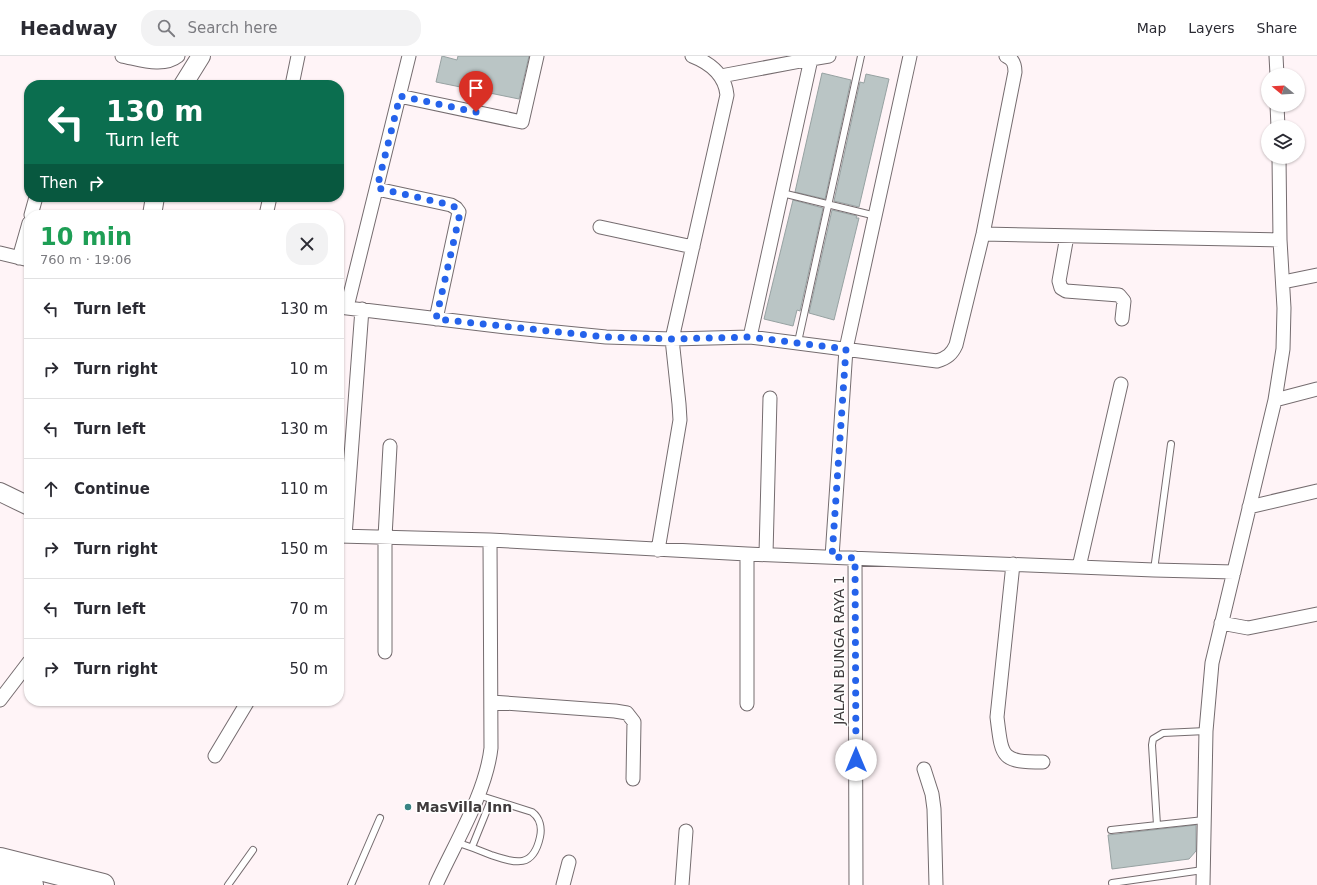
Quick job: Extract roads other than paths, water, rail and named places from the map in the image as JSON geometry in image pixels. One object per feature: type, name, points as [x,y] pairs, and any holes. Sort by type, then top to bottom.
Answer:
[{"type":"highway","points":[[0,859],[103,885]]},
{"type":"highway","points":[[0,876],[32,885]]},
{"type":"street","points":[[122,56],[156,62],[168,61],[178,56]]},
{"type":"street","points":[[186,80],[201,56]]},
{"type":"street","points":[[293,80],[298,56]]},
{"type":"street","points":[[344,304],[377,188],[409,56]]},
{"type":"street","points":[[400,96],[522,122],[537,56]]},
{"type":"street","points":[[658,550],[680,420],[680,404],[672,339],[727,95],[726,87],[721,76],[712,67],[692,56]]},
{"type":"street","points":[[721,76],[829,56]]},
{"type":"street","points":[[832,557],[846,349],[910,56]]},
{"type":"street","points":[[344,307],[436,319],[606,337],[672,339],[750,337],[937,361],[949,356],[956,345],[983,234],[1015,72],[1011,58],[1006,56]]},
{"type":"street","points":[[1276,56],[1277,68]]},
{"type":"street","points":[[750,337],[811,60]]},
{"type":"street","points":[[1203,885],[1206,731],[1211,676],[1221,623],[1275,400],[1283,349],[1283,282],[1280,240],[1279,164]]},
{"type":"street","points":[[377,188],[451,205],[459,212],[459,218],[436,319]]},
{"type":"street","points":[[600,227],[693,247]]},
{"type":"street","points":[[983,234],[1280,240]]},
{"type":"street","points":[[1067,236],[1059,281],[1061,288],[1066,291],[1119,295],[1124,301],[1122,319]]},
{"type":"street","points":[[0,253],[24,259]]},
{"type":"street","points":[[1283,282],[1317,275]]},
{"type":"street","points":[[344,513],[362,309]]},
{"type":"street","points":[[1079,567],[1120,384]]},
{"type":"street","points":[[1275,400],[1317,390]]},
{"type":"street","points":[[766,554],[770,398]]},
{"type":"street","points":[[385,652],[385,537],[390,446]]},
{"type":"street","points":[[1249,508],[1317,490]]},
{"type":"street","points":[[0,492],[24,504]]},
{"type":"street","points":[[344,536],[490,540],[747,554],[1234,572]]},
{"type":"street","points":[[436,885],[478,795],[489,767],[491,748],[490,540]]},
{"type":"street","points":[[747,554],[747,704]]},
{"type":"street","name":"JALAN BUNGA RAYA 1","points":[[855,558],[856,885]]},
{"type":"street","points":[[1013,564],[997,718],[1003,751],[1008,757],[1020,762],[1043,762]]},
{"type":"street","points":[[1221,623],[1248,628],[1317,614]]},
{"type":"street","points":[[0,700],[24,669]]},
{"type":"street","points":[[491,702],[627,713],[634,722],[632,779]]},
{"type":"street","points":[[215,756],[245,706]]},
{"type":"street","points":[[924,769],[932,794],[934,809],[936,885]]},
{"type":"street","points":[[682,885],[686,832]]},
{"type":"street","points":[[563,885],[569,862]]},
{"type":"lane","points":[[798,342],[861,56]]},
{"type":"lane","points":[[782,193],[876,216]]},
{"type":"lane","points":[[1154,570],[1171,444]]},
{"type":"lane","points":[[1157,825],[1152,745],[1153,739],[1162,733],[1206,731]]},
{"type":"lane","points":[[456,842],[518,863],[525,861],[535,851],[540,835],[540,826],[536,815],[532,812],[478,795]]},
{"type":"lane","points":[[472,847],[491,800]]},
{"type":"lane","points":[[351,885],[380,818]]},
{"type":"lane","points":[[1111,830],[1204,820]]},
{"type":"lane","points":[[228,885],[253,850]]},
{"type":"lane","points":[[1112,883],[1203,870]]},
{"type":"place","name":"MasVilla Inn","points":[[408,807]]}]
